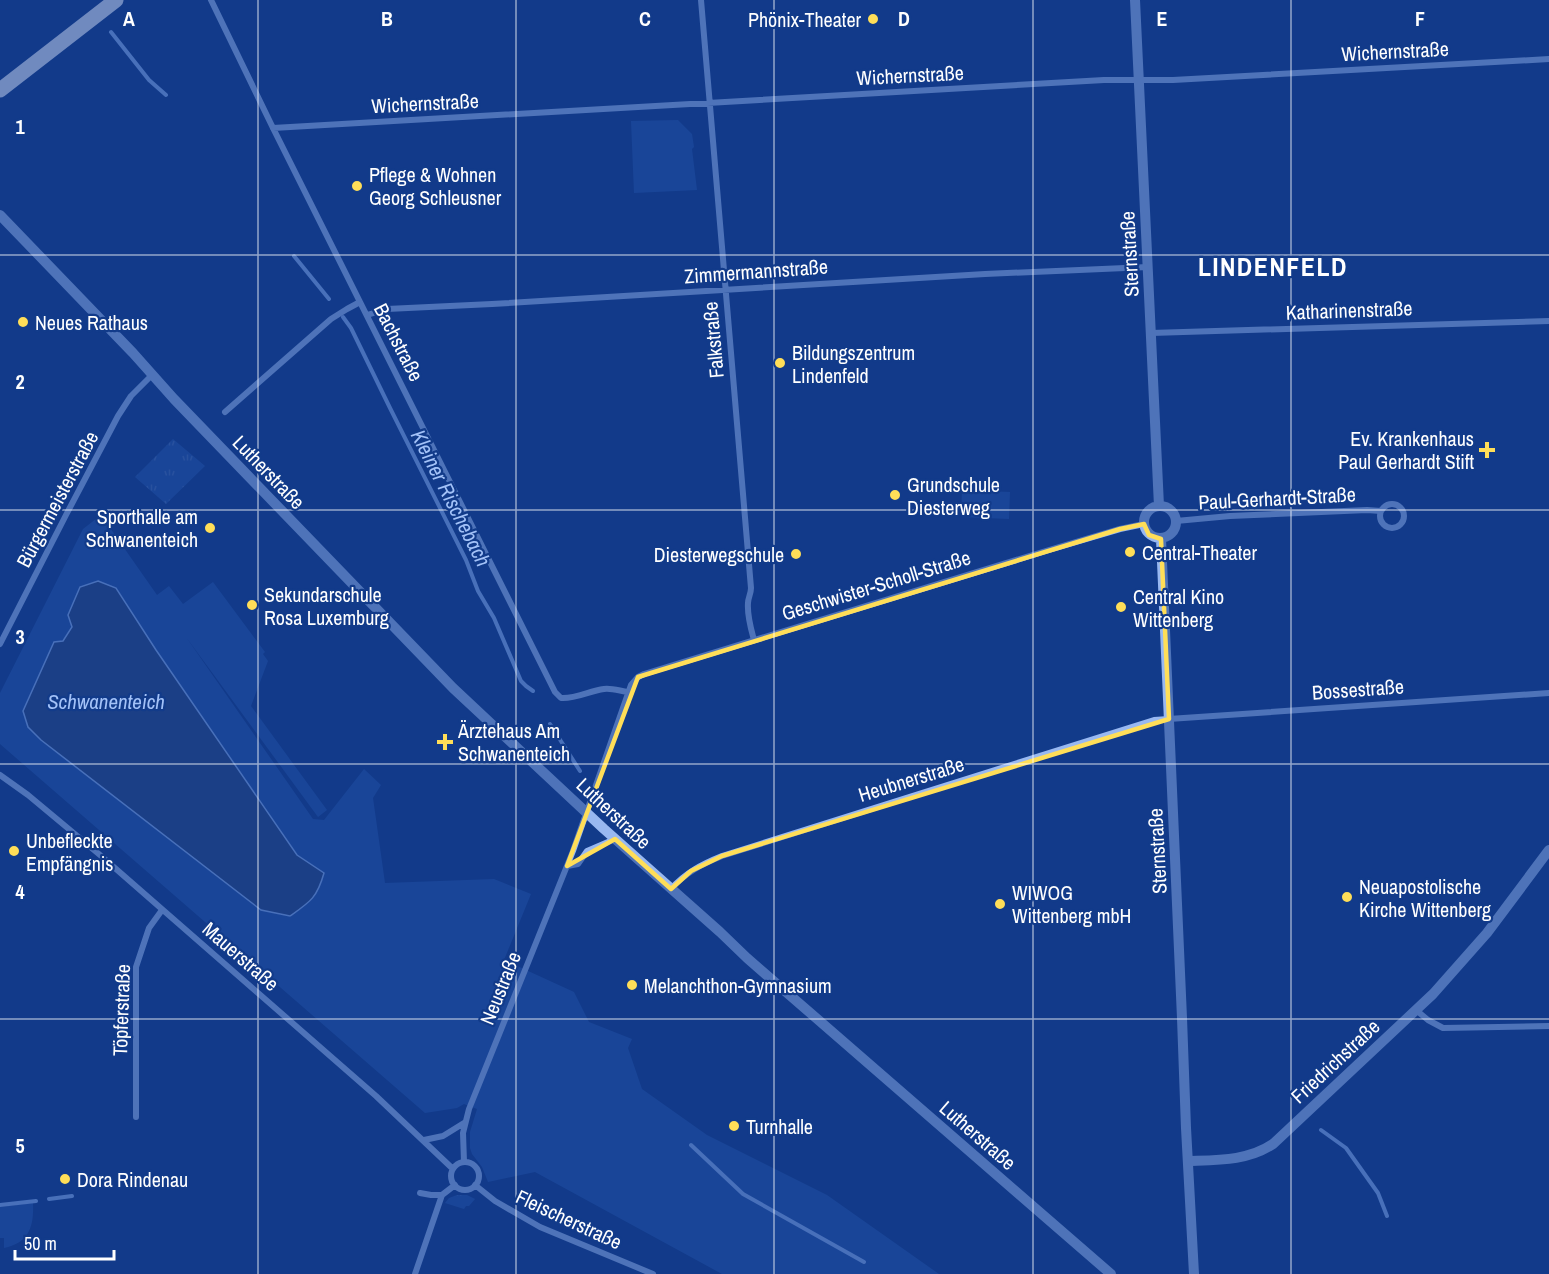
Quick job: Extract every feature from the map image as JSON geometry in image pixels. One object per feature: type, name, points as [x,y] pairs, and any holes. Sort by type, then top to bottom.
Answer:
[{"type":"main road","points":[[0,90],[116,0]]},
{"type":"street","name":"Bachstraße","points":[[211,0],[555,692],[561,698],[580,696],[601,689],[628,692]]},
{"type":"street","name":"Falkstraße","points":[[701,0],[751,588],[747,602],[754,640]]},
{"type":"street","name":"Sternstraße","points":[[1135,0],[1159,506]]},
{"type":"street","name":"Wichernstraße","points":[[273,128],[1104,80],[1173,80],[1549,59]]},
{"type":"street","name":"Lutherstraße","points":[[0,215],[453,688],[756,966],[1111,1274]]},
{"type":"street","name":"Zimmermannstraße","points":[[367,315],[387,309],[986,274],[1148,267]]},
{"type":"street","points":[[225,412],[332,319],[360,302]]},
{"type":"street","name":"Katharinenstraße","points":[[1151,333],[1549,321]]},
{"type":"street","name":"Bürgermeisterstraße","points":[[0,644],[122,410],[135,391],[152,375]]},
{"type":"street","name":"Paul-Gerhardt-Straße","points":[[1176,521],[1230,516],[1381,511],[1387,505],[1394,504],[1401,507],[1404,519],[1400,526],[1388,528],[1381,522],[1381,511]]},
{"type":"street","points":[[1159,506],[1171,511],[1176,521],[1172,533],[1161,539],[1149,535],[1144,518],[1153,508],[1159,506]]},
{"type":"street","name":"Geschwister-Scholl-Straße","points":[[587,813],[628,692],[638,676],[1049,550],[1144,524]]},
{"type":"street","name":"Sternstraße","points":[[1161,539],[1188,1161]]},
{"type":"street","name":"Bossestraße","points":[[1169,719],[1549,693]]},
{"type":"street","name":"Heubnerstraße","points":[[671,889],[691,871],[714,859],[1154,720],[1169,719]]},
{"type":"street","name":"Mauerstraße","points":[[0,776],[53,816],[162,910],[376,1096],[453,1169]]},
{"type":"street","name":"Neustraße","points":[[464,1162],[462,1143],[464,1123],[587,813]]},
{"type":"street","points":[[567,866],[578,864],[587,851],[615,839]]},
{"type":"street","name":"Friedrichstraße","points":[[1188,1161],[1252,1155],[1265,1149],[1281,1136],[1416,1010],[1453,972],[1487,933],[1549,850]]},
{"type":"street","name":"Töpferstraße","points":[[136,1117],[136,967],[149,928],[162,910]]},
{"type":"street","points":[[1416,1010],[1443,1028],[1549,1026]]},
{"type":"street","points":[[424,1140],[442,1136],[464,1123]]},
{"type":"street","points":[[1188,1161],[1194,1274]]},
{"type":"street","points":[[464,1162],[472,1164],[477,1170],[478,1178],[475,1185],[469,1189],[455,1185],[451,1177],[453,1169],[464,1162]]},
{"type":"street","points":[[415,1274],[442,1195],[455,1185]]},
{"type":"street","name":"Fleischerstraße","points":[[475,1185],[495,1201],[540,1227],[653,1274]]},
{"type":"street","points":[[420,1193],[442,1195]]},
{"type":"highlighted area","points":[[1144,524],[1149,535],[1161,539],[1169,719],[722,856],[691,871],[671,889],[615,839],[567,866],[638,677],[1120,529]]},
{"type":"green space","points":[[678,120],[692,134],[697,190],[634,193],[631,121]]},
{"type":"green space","points":[[173,439],[205,466],[166,504],[135,477]]},
{"type":"green space","points":[[962,490],[1010,492],[1009,519],[961,517]]},
{"type":"green space","points":[[101,515],[157,595],[169,586],[183,604],[213,582],[265,652],[263,654],[268,661],[251,706],[327,810],[318,817],[186,637],[313,819],[324,820],[364,769],[381,785],[373,798],[385,883],[494,879],[531,894],[504,960],[574,992],[589,1022],[632,1039],[628,1048],[642,1089],[707,1135],[827,1195],[939,1274],[722,1274],[535,1172],[488,1182],[470,1148],[470,1132],[477,1109],[464,1104],[457,1108],[425,1113],[0,744],[0,693],[83,529]],"holes":[[[116,588],[297,855],[324,873],[89,777],[41,740],[28,727],[53,642],[63,641],[72,627]]]},
{"type":"green space","points":[[467,1195],[475,1199],[464,1209],[445,1203],[449,1198]]},
{"type":"green space","points":[[33,1203],[31,1226],[28,1233],[19,1242],[4,1248],[4,1238],[0,1238],[0,1207]]},
{"type":"water","name":"Schwanenteich","points":[[98,581],[116,588],[297,855],[324,873],[312,899],[290,916],[261,910],[41,740],[28,727],[23,711],[54,642],[63,641],[72,627],[68,615],[80,587]]},
{"type":"waterway","name":"Kleiner Rischebach","points":[[111,32],[149,80],[166,95]]},
{"type":"waterway","name":"Kleiner Rischebach","points":[[294,256],[329,299]]},
{"type":"waterway","name":"Kleiner Rischebach","points":[[343,317],[351,328],[466,560],[478,591],[494,618],[521,681],[533,691]]},
{"type":"waterway","name":"Kleiner Rischebach","points":[[550,724],[580,771]]},
{"type":"waterway","points":[[1321,1130],[1346,1148],[1378,1193],[1387,1216]]},
{"type":"waterway","points":[[691,1145],[743,1194],[864,1262]]},
{"type":"waterway","name":"Kleiner Rischebach","points":[[49,1199],[72,1196]]},
{"type":"waterway","name":"Kleiner Rischebach","points":[[0,1205],[36,1201]]},
{"type":"place","name":"Phönix-Theater","points":[[873,19]]},
{"type":"place","name":"Pflege & Wohnen Georg Schleusner","points":[[357,186]]},
{"type":"place","name":"Neues Rathaus","points":[[23,322]]},
{"type":"place","name":"Bildungszentrum Lindenfeld","points":[[780,363]]},
{"type":"place","name":"Ev. Krankenhaus Paul Gerhardt Stift","points":[[1487,450]]},
{"type":"place","name":"Grundschule Diesterweg","points":[[895,495]]},
{"type":"place","name":"Sporthalle am Schwanenteich","points":[[210,528]]},
{"type":"place","name":"Central-Theater","points":[[1130,552]]},
{"type":"place","name":"Diesterwegschule","points":[[796,554]]},
{"type":"place","name":"Sekundarschule Rosa Luxemburg","points":[[252,605]]},
{"type":"place","name":"Central Kino Wittenberg","points":[[1121,607]]},
{"type":"place","name":"Ärztehaus Am Schwanenteich","points":[[445,742]]},
{"type":"place","name":"Unbefleckte Empfängnis","points":[[14,851]]},
{"type":"place","name":"Neuapostolische Kirche Wittenberg","points":[[1347,897]]},
{"type":"place","name":"WIWOG Wittenberg mbH","points":[[1000,904]]},
{"type":"place","name":"Melanchthon-Gymnasium","points":[[632,985]]},
{"type":"place","name":"Turnhalle","points":[[734,1126]]},
{"type":"place","name":"Dora Rindenau","points":[[65,1179]]},
{"type":"district","name":"LINDENFELD","points":[[1273,266]]}]
